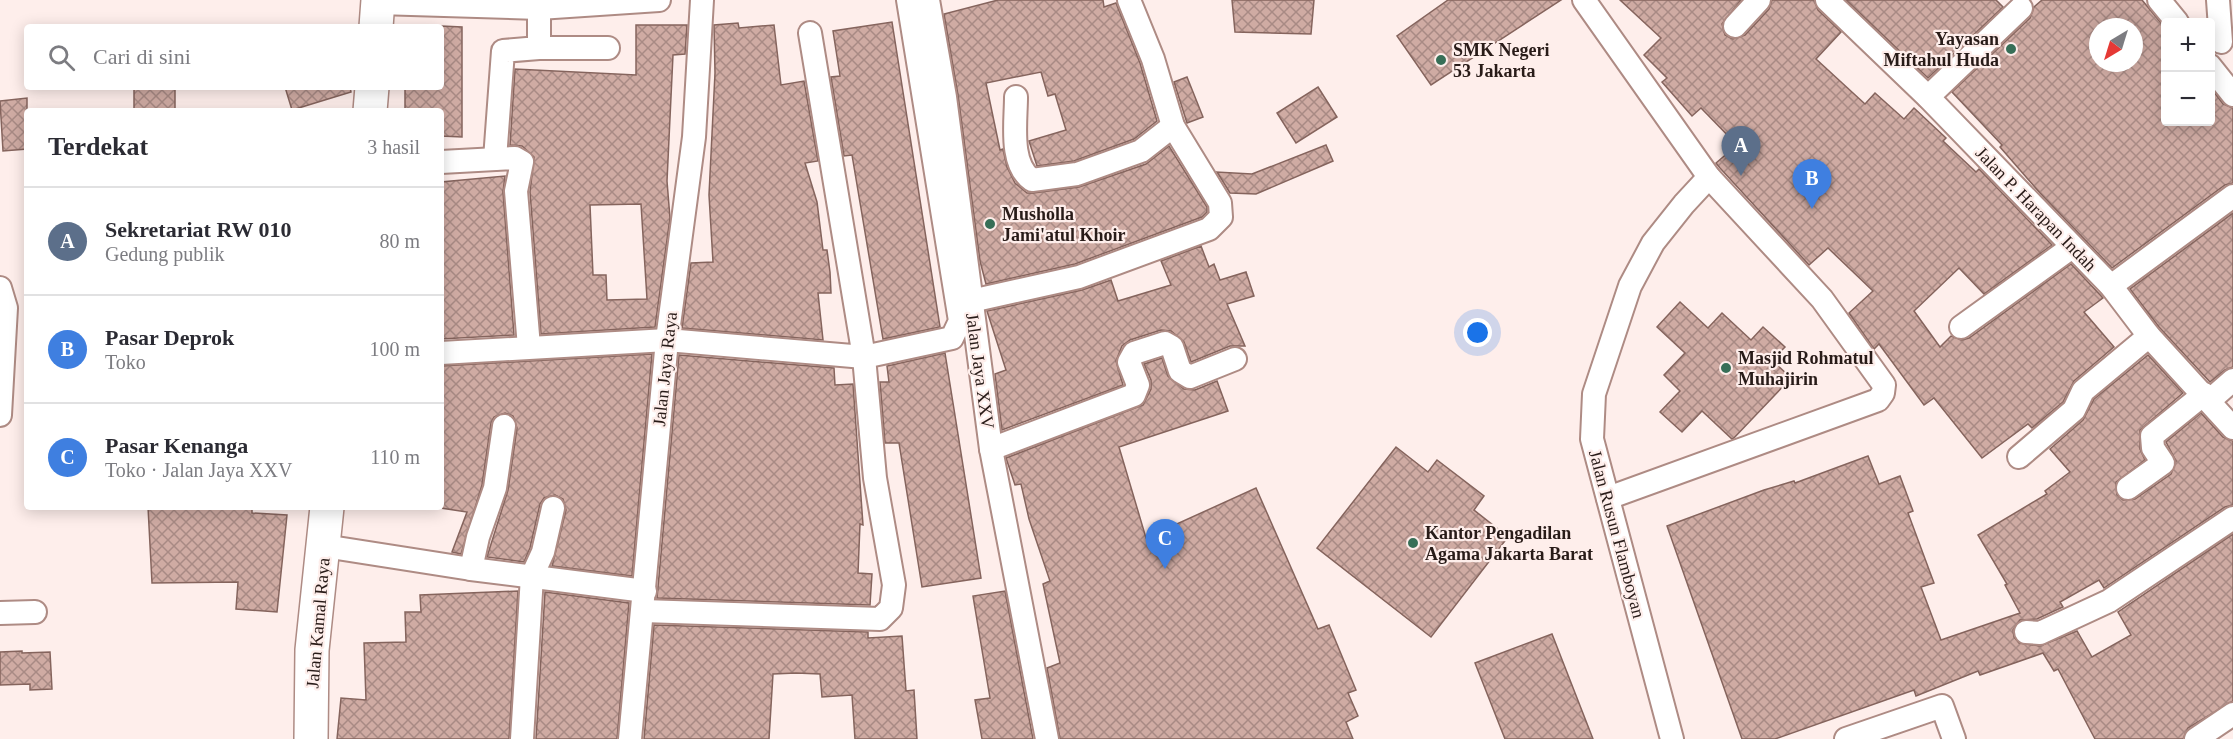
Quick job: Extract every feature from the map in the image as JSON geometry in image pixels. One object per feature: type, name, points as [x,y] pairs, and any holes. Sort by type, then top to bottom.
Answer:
[{"type":"main road","points":[[370,108],[372,90]]},
{"type":"main road","name":"Jalan Kamal Raya","points":[[311,739],[312,650],[327,510]]},
{"type":"street","points":[[377,10],[539,8],[568,4],[658,0]]},
{"type":"street","name":"Jalan Jaya Raya","points":[[630,739],[667,340],[694,137],[702,0]]},
{"type":"street","points":[[444,353],[667,340],[864,357],[952,338],[960,321],[908,0]]},
{"type":"street","name":"Jalan Jaya XXV","points":[[928,0],[945,97],[991,448],[1047,739]]},
{"type":"street","points":[[971,301],[1079,277],[1168,246],[1217,223],[1221,217],[1220,203],[1173,126],[1153,59],[1129,0]]},
{"type":"street","points":[[1584,0],[1709,177],[1822,299],[1884,384],[1883,393],[1878,400],[1608,498]]},
{"type":"street","points":[[1736,26],[1759,0]]},
{"type":"street","name":"Jalan P. Harapan Indah","points":[[1827,0],[1928,97],[2110,286],[2149,336],[2233,428]]},
{"type":"street","points":[[2159,0],[2174,18]]},
{"type":"street","points":[[2218,0],[2221,42]]},
{"type":"street","points":[[539,8],[539,48]]},
{"type":"street","points":[[1928,97],[2021,8]]},
{"type":"street","points":[[324,546],[532,576],[644,601],[880,618],[887,614],[891,608],[894,585],[875,478],[864,357],[810,33]]},
{"type":"street","points":[[495,159],[503,51],[539,48],[608,48]]},
{"type":"street","points":[[2215,71],[2233,95]]},
{"type":"street","points":[[1016,97],[1018,160],[1026,175],[1032,180],[1077,174],[1141,151],[1173,126]]},
{"type":"street","points":[[444,162],[515,158],[522,162],[516,191],[530,347]]},
{"type":"street","name":"Jalan Rusun Flamboyan","points":[[1672,739],[1592,440],[1594,394],[1610,340],[1630,286],[1653,243],[1709,177]]},
{"type":"street","points":[[2110,286],[2233,196]]},
{"type":"street","points":[[1961,327],[2072,247]]},
{"type":"street","points":[[0,288],[6,308],[0,415]]},
{"type":"street","points":[[2019,457],[2074,410],[2083,391],[2149,336]]},
{"type":"street","points":[[991,448],[1134,395],[1138,385],[1129,363],[1134,353],[1165,343],[1172,347],[1179,370],[1190,377],[1235,359]]},
{"type":"street","points":[[2128,488],[2163,463],[2153,448],[2152,436],[2233,380]]},
{"type":"street","points":[[471,569],[478,537],[495,488],[504,426]]},
{"type":"street","points":[[522,739],[532,576],[543,552],[553,508]]},
{"type":"street","points":[[2026,632],[2040,633],[2109,601],[2233,518]]},
{"type":"street","points":[[0,613],[35,612]]},
{"type":"street","points":[[1846,739],[1942,706],[1954,739]]},
{"type":"street","points":[[2196,739],[2233,714]]},
{"type":"building","points":[[998,0],[1103,0],[1104,7],[1116,3],[1140,63],[1157,121],[1134,139],[1074,161],[1037,166],[1029,141],[1066,130],[1055,94],[1048,96],[1041,72],[986,83],[1000,150],[1003,149],[1007,167],[1015,183],[1027,193],[1079,187],[1146,164],[1169,146],[1207,207],[1207,212],[1202,217],[1075,264],[986,284],[980,261],[958,95],[944,14]]},
{"type":"building","points":[[1232,0],[1314,0],[1311,34],[1235,32]]},
{"type":"building","name":"SMK Negeri 53 Jakarta","points":[[1448,0],[1561,0],[1431,85],[1397,36]]},
{"type":"building","points":[[1620,0],[1741,0],[1722,24],[1725,35],[1733,39],[1745,35],[1769,9],[1772,0],[1814,0],[1818,10],[1841,32],[1816,59],[1865,104],[1875,93],[1904,119],[1914,108],[1946,138],[1943,141],[1976,172],[1979,169],[2052,245],[1984,294],[1959,268],[1914,311],[1940,347],[1951,336],[1962,340],[1969,338],[2071,264],[2103,298],[2084,312],[2114,347],[2074,381],[2063,402],[2032,428],[2028,424],[1982,458],[1934,398],[1924,405],[1879,344],[1874,349],[1849,313],[1873,291],[1828,248],[1809,265],[1716,163],[1737,145],[1701,108],[1692,116],[1662,82],[1667,78],[1644,55],[1661,38]]},
{"type":"building","points":[[1846,0],[1996,0],[2003,7],[1928,78]]},
{"type":"building","points":[[2042,0],[2142,0],[2161,23],[2161,126],[2215,126],[2215,93],[2223,104],[2233,108],[2233,183],[2225,185],[2112,268],[2040,193],[2000,147],[2002,145],[1952,92],[2030,18],[2034,7]]},
{"type":"building","points":[[892,22],[940,327],[883,339],[852,155],[844,156],[831,77],[840,76],[833,31]]},
{"type":"building","points":[[738,23],[739,28],[774,25],[781,85],[804,81],[818,161],[805,163],[817,202],[823,250],[827,250],[830,272],[831,293],[818,293],[823,340],[682,328],[691,263],[713,262],[709,195],[715,73],[714,25]]},
{"type":"building","points":[[636,25],[687,25],[685,54],[673,55],[667,181],[670,218],[655,327],[541,334],[530,192],[534,157],[522,146],[510,145],[515,69],[636,75]],"holes":[[[641,204],[647,299],[607,300],[606,275],[593,275],[590,205]]]},
{"type":"building","points":[[444,26],[462,27],[462,137],[444,136],[444,108],[405,108],[405,90],[444,90]]},
{"type":"building","points":[[1187,77],[1203,117],[1187,123],[1174,82]]},
{"type":"building","points":[[1318,87],[1337,117],[1296,143],[1277,113]]},
{"type":"building","points":[[134,90],[175,90],[175,108],[134,108]]},
{"type":"building","points":[[286,90],[351,90],[351,92],[299,108],[291,108]]},
{"type":"building","points":[[27,98],[27,108],[24,108],[24,149],[3,151],[0,101]]},
{"type":"building","points":[[1326,145],[1333,161],[1256,194],[1230,193],[1217,172],[1252,174]]},
{"type":"building","points":[[505,176],[503,192],[514,335],[444,339],[444,182]]},
{"type":"building","points":[[2233,213],[2233,367],[2225,370],[2210,382],[2159,327],[2130,289]]},
{"type":"building","points":[[1201,246],[1209,267],[1214,264],[1220,280],[1246,272],[1254,296],[1227,304],[1245,346],[1230,346],[1191,362],[1184,342],[1171,331],[1161,330],[1130,340],[1122,346],[1116,361],[1123,385],[1002,430],[995,374],[1006,370],[987,311],[1082,290],[1111,280],[1118,301],[1171,285],[1161,261]]},
{"type":"building","name":"Masjid Rohmatul Muhajirin","points":[[1680,302],[1708,328],[1722,313],[1751,340],[1763,327],[1785,347],[1772,360],[1791,378],[1732,439],[1702,411],[1682,432],[1660,412],[1680,391],[1664,375],[1685,353],[1657,327]]},
{"type":"building","points":[[945,353],[981,578],[922,587],[899,443],[885,443],[880,382],[889,382],[887,366]]},
{"type":"building","points":[[652,354],[632,576],[552,566],[566,510],[563,499],[555,495],[544,498],[540,504],[530,548],[524,562],[487,557],[508,490],[517,428],[513,416],[505,413],[494,417],[491,423],[482,485],[461,554],[452,552],[467,512],[444,508],[444,366]]},
{"type":"building","points":[[679,355],[834,368],[835,385],[853,384],[863,525],[860,524],[858,573],[872,574],[870,605],[657,598]]},
{"type":"building","points":[[2148,355],[2183,393],[2140,430],[2140,449],[2145,460],[2116,482],[2117,495],[2123,500],[2135,499],[2171,474],[2176,461],[2166,442],[2201,413],[2223,437],[2233,441],[2233,505],[2225,507],[2104,588],[2099,580],[2060,602],[2063,607],[2037,619],[2020,620],[2013,630],[2014,637],[2019,643],[2040,646],[2077,631],[2092,657],[2131,635],[2118,612],[2233,534],[2233,701],[2188,728],[2183,739],[2095,739],[2058,669],[2054,671],[2043,653],[1980,675],[1978,671],[1916,696],[1914,690],[1775,739],[1742,739],[1667,526],[1764,490],[1794,481],[1795,483],[1868,456],[1879,484],[1900,476],[1913,511],[1908,513],[1934,583],[1921,587],[1941,640],[2020,613],[2005,585],[2007,584],[1978,535],[2047,494],[2045,491],[2070,472],[2050,449],[2083,420],[2094,399]]},
{"type":"building","points":[[1162,358],[1168,376],[1184,389],[1195,390],[1217,381],[1228,411],[1119,447],[1146,538],[1256,488],[1318,629],[1329,625],[1356,690],[1348,693],[1358,716],[1346,722],[1353,739],[1060,739],[1047,668],[1060,663],[1043,584],[1050,581],[1029,519],[1021,484],[1015,485],[1006,458],[1143,405],[1151,389],[1151,380],[1144,364]]},
{"type":"building","name":"Kantor Pengadilan Agama Jakarta Barat","points":[[1396,447],[1428,472],[1437,460],[1484,496],[1474,510],[1508,537],[1431,637],[1317,548]]},
{"type":"building","points":[[148,510],[252,510],[252,513],[287,515],[277,612],[236,609],[238,582],[152,583]]},
{"type":"building","points":[[518,591],[509,739],[337,739],[341,698],[366,700],[364,643],[406,642],[405,612],[421,612],[420,595]]},
{"type":"building","points":[[1005,591],[1033,739],[982,739],[975,700],[990,698],[973,596]]},
{"type":"building","points":[[545,592],[629,603],[617,739],[536,739]]},
{"type":"building","points":[[654,625],[868,632],[868,638],[902,636],[906,691],[914,690],[917,739],[855,739],[852,695],[822,697],[820,674],[796,673],[773,674],[769,739],[644,739]]},
{"type":"building","points":[[1552,634],[1593,739],[1505,739],[1475,663]]},
{"type":"building","points":[[22,651],[22,653],[50,652],[52,689],[30,690],[30,684],[0,685],[0,652]]},
{"type":"place","name":"Yayasan Miftahul Huda","points":[[2011,49]]},
{"type":"place","name":"SMK Negeri 53 Jakarta","points":[[1441,60]]},
{"type":"place","name":"Sekretariat RW 010","points":[[1741,176]]},
{"type":"place","name":"Pasar Deprok","points":[[1812,209]]},
{"type":"place","name":"Musholla Jami'atul Khoir","points":[[990,224]]},
{"type":"place","name":"Masjid Rohmatul Muhajirin","points":[[1726,368]]},
{"type":"place","name":"Kantor Pengadilan Agama Jakarta Barat","points":[[1413,543]]},
{"type":"place","name":"Pasar Kenanga","points":[[1165,569]]}]
